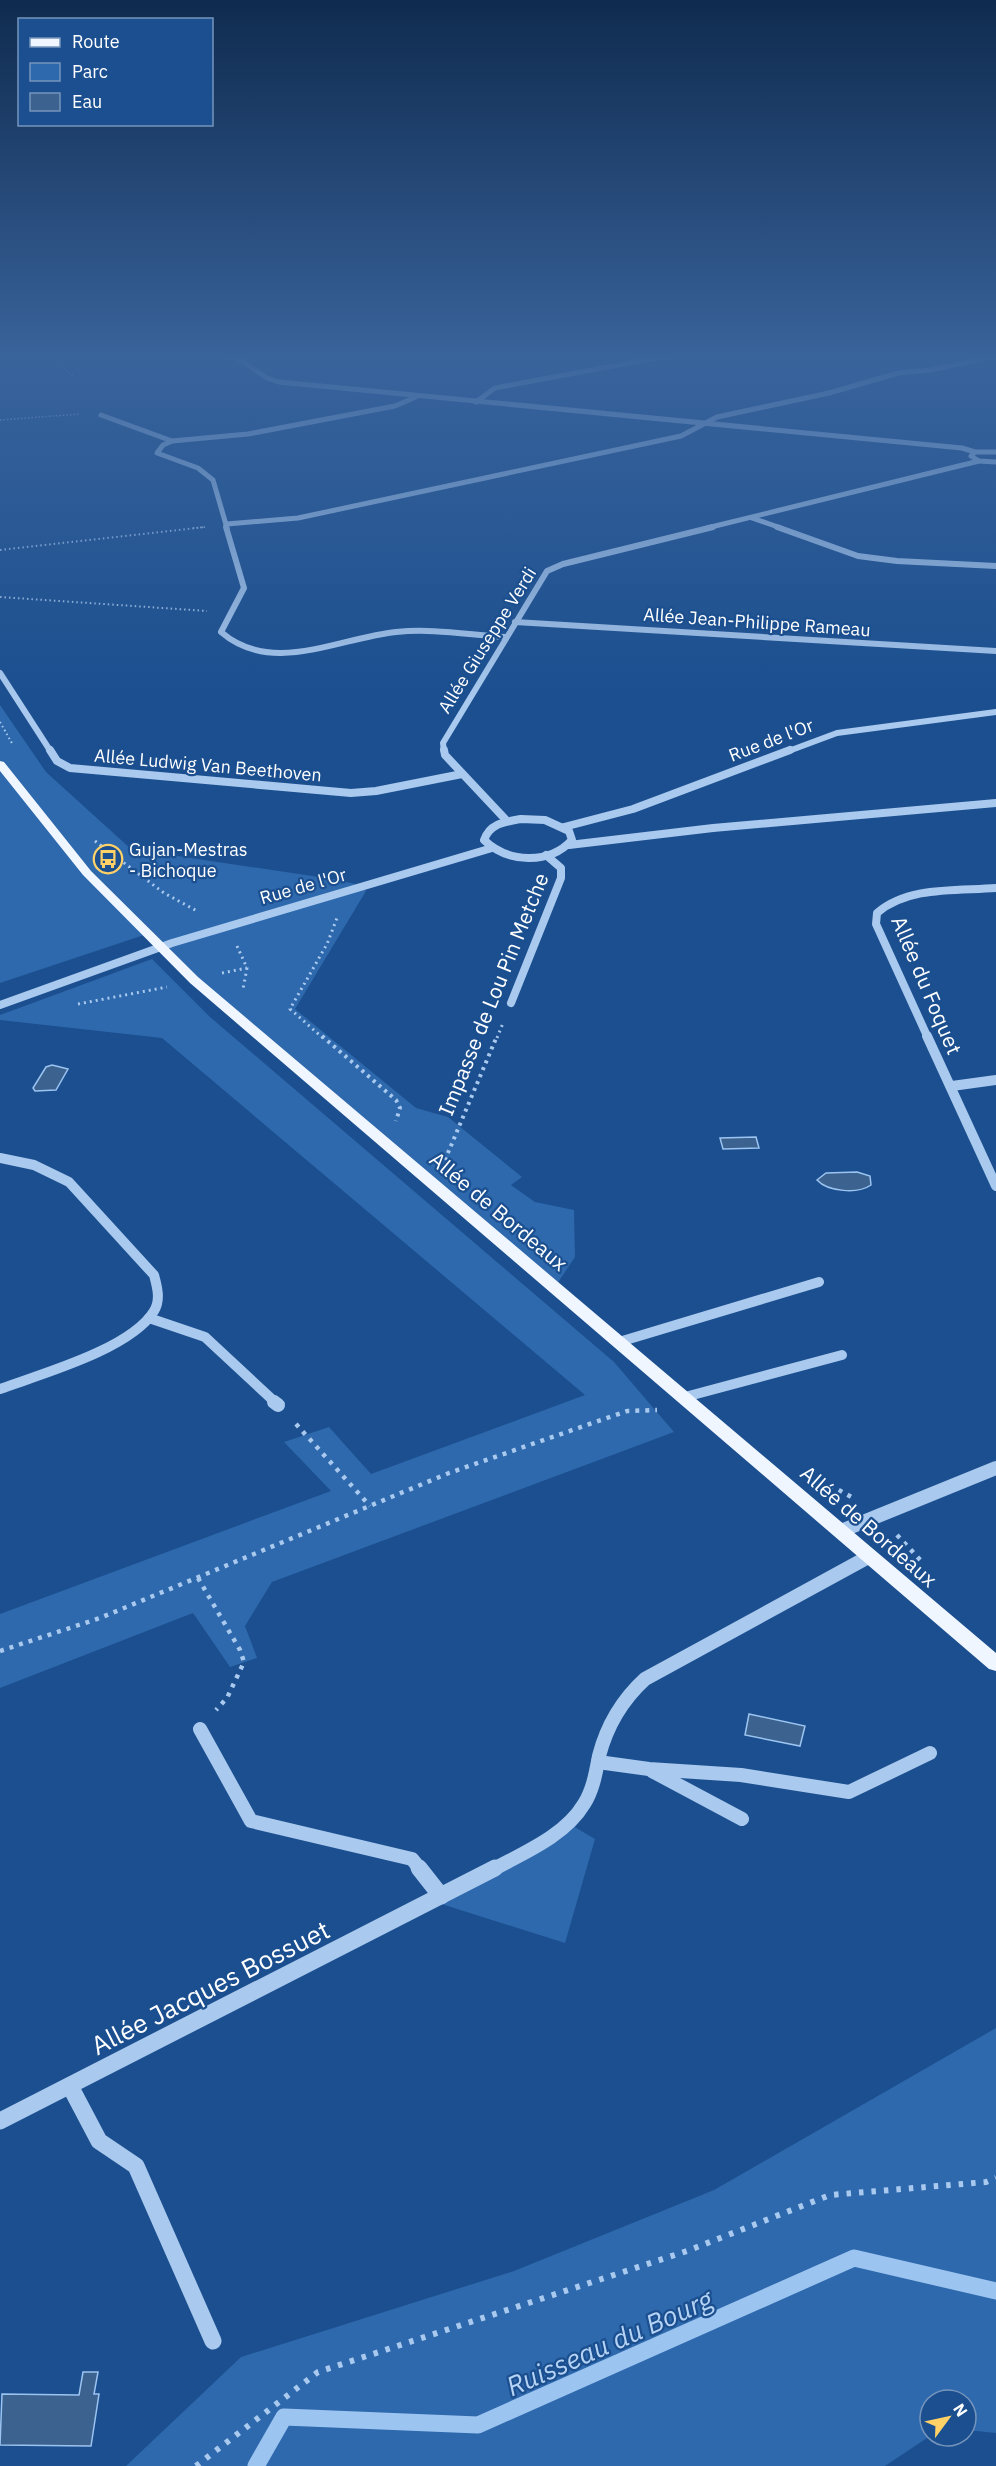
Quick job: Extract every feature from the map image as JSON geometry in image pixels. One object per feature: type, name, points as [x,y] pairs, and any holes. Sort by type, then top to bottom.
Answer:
[{"type":"main road","name":"Allée de Bordeaux","points":[[0,764],[87,873],[194,980],[996,1664]]},
{"type":"street","points":[[196,468],[206,472],[213,480],[244,588],[221,632],[231,644],[251,651],[312,650],[396,632],[506,637]]},
{"type":"street","points":[[227,524],[298,518],[531,468]]},
{"type":"street","name":"Allée Giuseppe Verdi","points":[[507,821],[445,754],[443,743],[545,573],[556,566],[948,468]]},
{"type":"street","points":[[752,518],[858,556],[897,561],[996,566]]},
{"type":"street","name":"Allée Jean-Philippe Rameau","points":[[515,622],[996,651]]},
{"type":"street","name":"Allée Ludwig Van Beethoven","points":[[0,673],[57,761],[70,768],[351,793],[376,791],[462,774]]},
{"type":"street","name":"Rue de l'Or","points":[[564,827],[644,806],[837,733],[996,712]]},
{"type":"street","points":[[569,845],[572,835],[564,827],[545,820],[507,821],[487,831],[484,840],[492,848],[515,856],[546,855],[569,845],[713,828],[996,802]]},
{"type":"street","name":"Rue de l'Or","points":[[0,1005],[159,947],[492,848]]},
{"type":"street","name":"Impasse de Lou Pin Metche","points":[[511,1003],[561,878],[561,867],[546,855]]},
{"type":"street","name":"Allée du Foquet","points":[[996,888],[906,897],[891,901],[877,913],[876,924],[996,1186]]},
{"type":"street","name":"Allée du Foquet","points":[[952,1086],[996,1080]]},
{"type":"street","points":[[0,1158],[50,1171],[74,1188],[154,1275],[158,1296],[149,1318],[124,1339],[0,1389]]},
{"type":"street","points":[[619,1342],[819,1282]]},
{"type":"street","points":[[149,1318],[205,1337],[279,1405]]},
{"type":"street","points":[[685,1397],[842,1355]]},
{"type":"street","points":[[841,1531],[996,1468]]},
{"type":"street","name":"Allée Jacques Bossuet","points":[[0,2121],[494,1869],[568,1824],[584,1805],[595,1781],[604,1738],[617,1708],[645,1678],[870,1556]]},
{"type":"street","points":[[200,1729],[251,1821],[412,1858],[441,1896]]},
{"type":"street","points":[[598,1762],[649,1769],[741,1775],[849,1792],[930,1753]]},
{"type":"street","points":[[649,1769],[742,1819]]},
{"type":"street","points":[[70,2086],[99,2141],[136,2166],[213,2341]]},
{"type":"path","points":[[0,550],[227,524]]},
{"type":"path","points":[[0,597],[232,613]]},
{"type":"path","points":[[0,722],[15,748]]},
{"type":"path","points":[[89,836],[164,893],[205,916]]},
{"type":"path","points":[[349,890],[327,944],[294,996],[290,1009],[396,1100],[400,1108],[397,1125]]},
{"type":"path","points":[[218,974],[247,968]]},
{"type":"path","points":[[67,1006],[135,995],[177,985]]},
{"type":"path","name":"Impasse de Lou Pin Metche","points":[[435,1185],[511,1003]]},
{"type":"path","points":[[279,1405],[370,1506]]},
{"type":"path","points":[[0,1651],[100,1618],[449,1473],[627,1412],[700,1410]]},
{"type":"path","points":[[824,1483],[854,1498],[908,1544],[927,1569]]},
{"type":"path","points":[[198,1578],[240,1650],[244,1662],[227,1698],[200,1729]]},
{"type":"path","points":[[196,2466],[318,2372],[687,2251],[830,2196],[986,2182],[996,2178]]},
{"type":"green space","points":[[0,705],[46,772],[131,849],[339,880],[363,886],[366,891],[295,1009],[416,1108],[448,1117],[522,1177],[511,1185],[535,1202],[574,1210],[575,1257],[555,1287],[147,934],[0,983]]},
{"type":"green space","points":[[152,959],[210,1017],[614,1362],[674,1432],[272,1582],[245,1626],[257,1658],[230,1667],[193,1613],[0,1688],[0,1614],[331,1491],[284,1442],[329,1427],[371,1474],[585,1395],[162,1038],[0,1020],[0,1015]]},
{"type":"green space","points":[[568,1823],[595,1839],[565,1943],[432,1901]]},
{"type":"green space","points":[[996,2028],[996,2433],[978,2431],[978,2388],[918,2388],[918,2444],[885,2466],[126,2466],[241,2357],[514,2271],[714,2190]]},
{"type":"water","points":[[52,1065],[68,1069],[56,1090],[35,1091],[33,1088],[46,1067]]},
{"type":"water","points":[[756,1137],[759,1148],[723,1149],[720,1138]]},
{"type":"water","points":[[857,1172],[870,1176],[871,1185],[851,1191],[828,1187],[817,1180],[826,1173]]},
{"type":"water","points":[[749,1714],[805,1726],[800,1746],[745,1735]]},
{"type":"water","points":[[83,2372],[98,2372],[94,2394],[99,2394],[91,2446],[0,2445],[2,2394],[79,2395]]},
{"type":"waterway","name":"Ruisseau du Bourg","points":[[256,2466],[284,2417],[478,2425],[854,2258],[996,2291]]},
{"type":"place","name":"Gujan-Mestras - Bichoque","points":[[108,859]]}]
